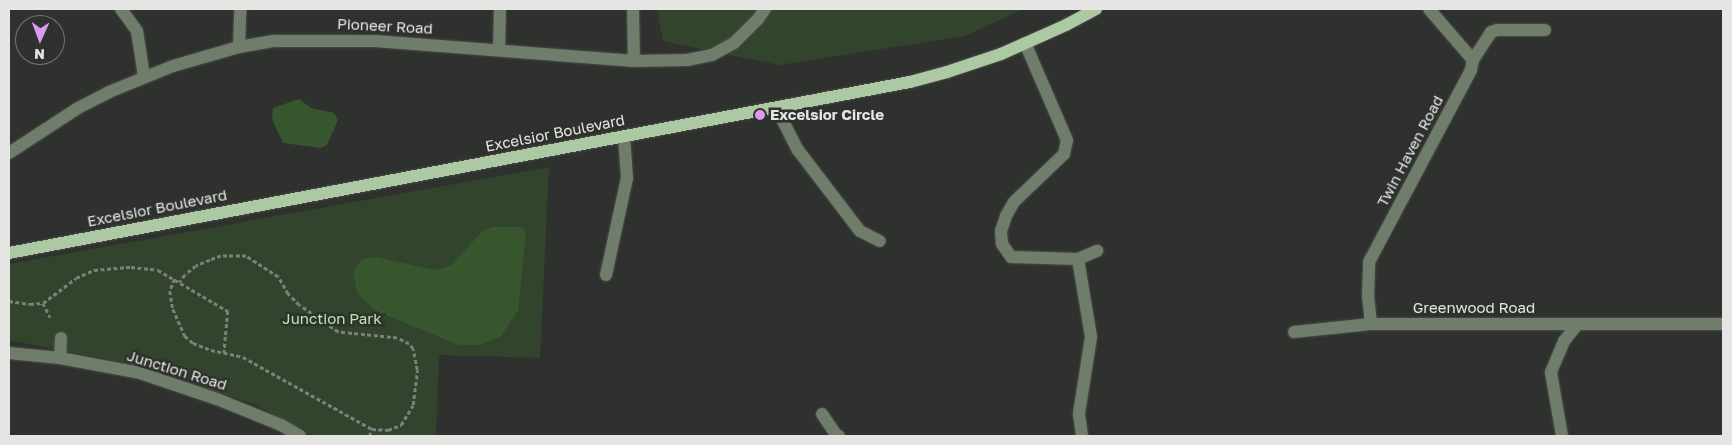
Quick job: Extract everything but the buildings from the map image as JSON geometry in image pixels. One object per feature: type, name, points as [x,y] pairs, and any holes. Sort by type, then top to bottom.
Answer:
[{"type":"main road","name":"Excelsior Boulevard","points":[[9,253],[780,107],[947,72],[1025,43],[1096,9]]},
{"type":"street","points":[[121,9],[137,31],[144,76]]},
{"type":"street","points":[[239,47],[240,9]]},
{"type":"street","points":[[499,50],[500,9]]},
{"type":"street","points":[[633,9],[634,61]]},
{"type":"street","name":"Pioneer Road","points":[[9,153],[78,108],[144,76],[239,47],[274,42],[322,40],[435,45],[634,61],[687,60],[712,55],[734,43],[758,19],[765,9]]},
{"type":"street","points":[[1429,9],[1473,60]]},
{"type":"street","name":"Twin Haven Road","points":[[1371,324],[1368,297],[1370,262],[1471,70],[1473,60],[1491,32],[1498,30],[1545,30]]},
{"type":"street","points":[[1025,43],[1067,140],[1064,154],[1014,202],[1006,216],[1001,231],[1002,244],[1011,257],[1078,259],[1097,251]]},
{"type":"street","points":[[780,107],[783,121],[798,150],[860,231],[880,241]]},
{"type":"street","points":[[606,275],[627,178],[624,136]]},
{"type":"street","points":[[1078,259],[1091,337],[1078,414],[1082,436]]},
{"type":"street","name":"Greenwood Road","points":[[1294,332],[1371,324],[1723,324]]},
{"type":"street","points":[[1562,436],[1551,372],[1564,340],[1577,325]]},
{"type":"street","points":[[60,358],[61,338]]},
{"type":"street","name":"Junction Road","points":[[9,353],[60,358],[140,373],[217,399],[281,425],[300,436]]},
{"type":"street","points":[[822,414],[836,435],[839,436]]},
{"type":"path","points":[[175,279],[171,285],[171,299],[185,336],[193,343],[243,357],[372,429],[388,430],[401,425],[413,405],[417,370],[413,349],[409,344],[397,338],[338,332],[299,305],[288,294],[278,277],[246,256],[221,256],[210,260],[185,274],[180,282]]},
{"type":"path","points":[[9,301],[30,304],[43,303],[76,278],[94,270],[146,268],[158,270],[228,310],[224,353]]},
{"type":"path","points":[[43,303],[50,317]]},
{"type":"path","points":[[368,436],[372,429]]},
{"type":"green space","points":[[657,9],[1023,9],[965,36],[779,65],[663,41]]},
{"type":"green space","name":"Junction Park","points":[[549,167],[540,358],[439,355],[436,436],[311,436],[255,404],[121,362],[9,340],[9,264]]},
{"type":"shaded area","points":[[299,99],[311,108],[334,113],[338,120],[327,145],[321,148],[283,143],[272,119],[273,108]]},
{"type":"shaded area","points":[[492,227],[523,227],[526,234],[518,311],[501,336],[479,345],[459,345],[376,311],[357,293],[353,271],[362,259],[376,257],[434,270],[450,266],[483,231]]},
{"type":"place","name":"Excelsior Circle","points":[[760,115]]}]
